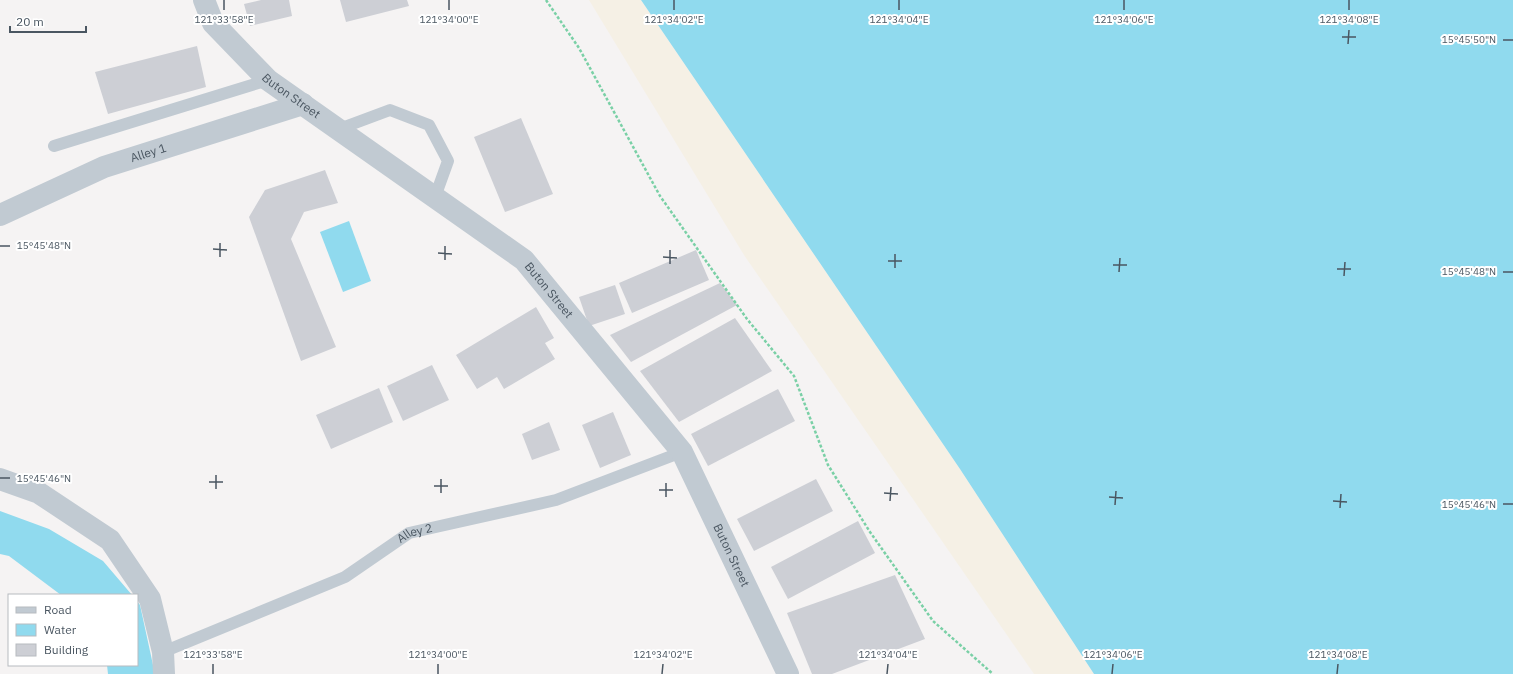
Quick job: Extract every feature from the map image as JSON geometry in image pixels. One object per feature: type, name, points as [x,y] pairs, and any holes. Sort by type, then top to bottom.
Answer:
[{"type":"street","name":"Buton Street","points":[[204,0],[213,22],[268,80],[524,260],[682,452],[788,674]]},
{"type":"street","name":"Alley 1","points":[[0,215],[104,167],[303,104]]},
{"type":"street","points":[[0,479],[39,493],[110,540],[150,599],[163,652],[164,674]]},
{"type":"lane","points":[[54,146],[268,80]]},
{"type":"lane","points":[[339,129],[390,110],[429,125],[448,161],[435,197]]},
{"type":"lane","name":"Alley 2","points":[[163,652],[345,577],[409,533],[556,500],[682,452]]},
{"type":"path","points":[[546,0],[579,48],[660,196],[747,319],[794,376],[828,465],[870,532],[933,621],[993,674]]},
{"type":"sand","points":[[589,0],[641,0],[960,469],[1094,674],[1034,674],[744,255]]},
{"type":"water","points":[[641,0],[1513,0],[1513,674],[1094,674],[960,469]]},
{"type":"water","points":[[349,221],[371,281],[343,292],[320,232]]},
{"type":"water","points":[[0,511],[49,529],[103,561],[131,594],[60,594],[9,556],[0,554]]},
{"type":"water","points":[[138,602],[140,605],[153,665],[153,674],[108,674],[107,666],[138,666]]},
{"type":"building","points":[[261,0],[289,0],[292,16],[250,26],[244,4]]},
{"type":"building","points":[[340,0],[407,0],[409,6],[346,22]]},
{"type":"building","points":[[197,46],[206,87],[108,114],[95,72]]},
{"type":"building","points":[[521,118],[553,194],[505,212],[474,137]]},
{"type":"building","points":[[325,170],[338,203],[304,212],[291,239],[336,347],[301,361],[249,217],[265,190]]},
{"type":"building","points":[[696,250],[709,280],[632,313],[619,283]]},
{"type":"building","points":[[720,283],[737,305],[631,362],[610,335]]},
{"type":"building","points":[[615,285],[625,314],[589,326],[579,297]]},
{"type":"building","points":[[536,307],[554,338],[545,343],[555,359],[504,389],[497,377],[477,389],[456,355]]},
{"type":"building","points":[[735,318],[772,371],[679,422],[640,371]]},
{"type":"building","points":[[432,365],[449,400],[403,421],[387,386]]},
{"type":"building","points":[[379,388],[393,422],[331,449],[316,415]]},
{"type":"building","points":[[778,389],[795,421],[708,466],[691,434]]},
{"type":"building","points":[[613,412],[631,455],[600,468],[582,425]]},
{"type":"building","points":[[549,422],[560,450],[532,460],[522,434]]},
{"type":"building","points":[[816,479],[833,511],[754,551],[737,519]]},
{"type":"building","points":[[858,521],[875,553],[788,599],[771,567]]},
{"type":"building","points":[[895,575],[925,639],[832,674],[812,674],[787,613]]}]
